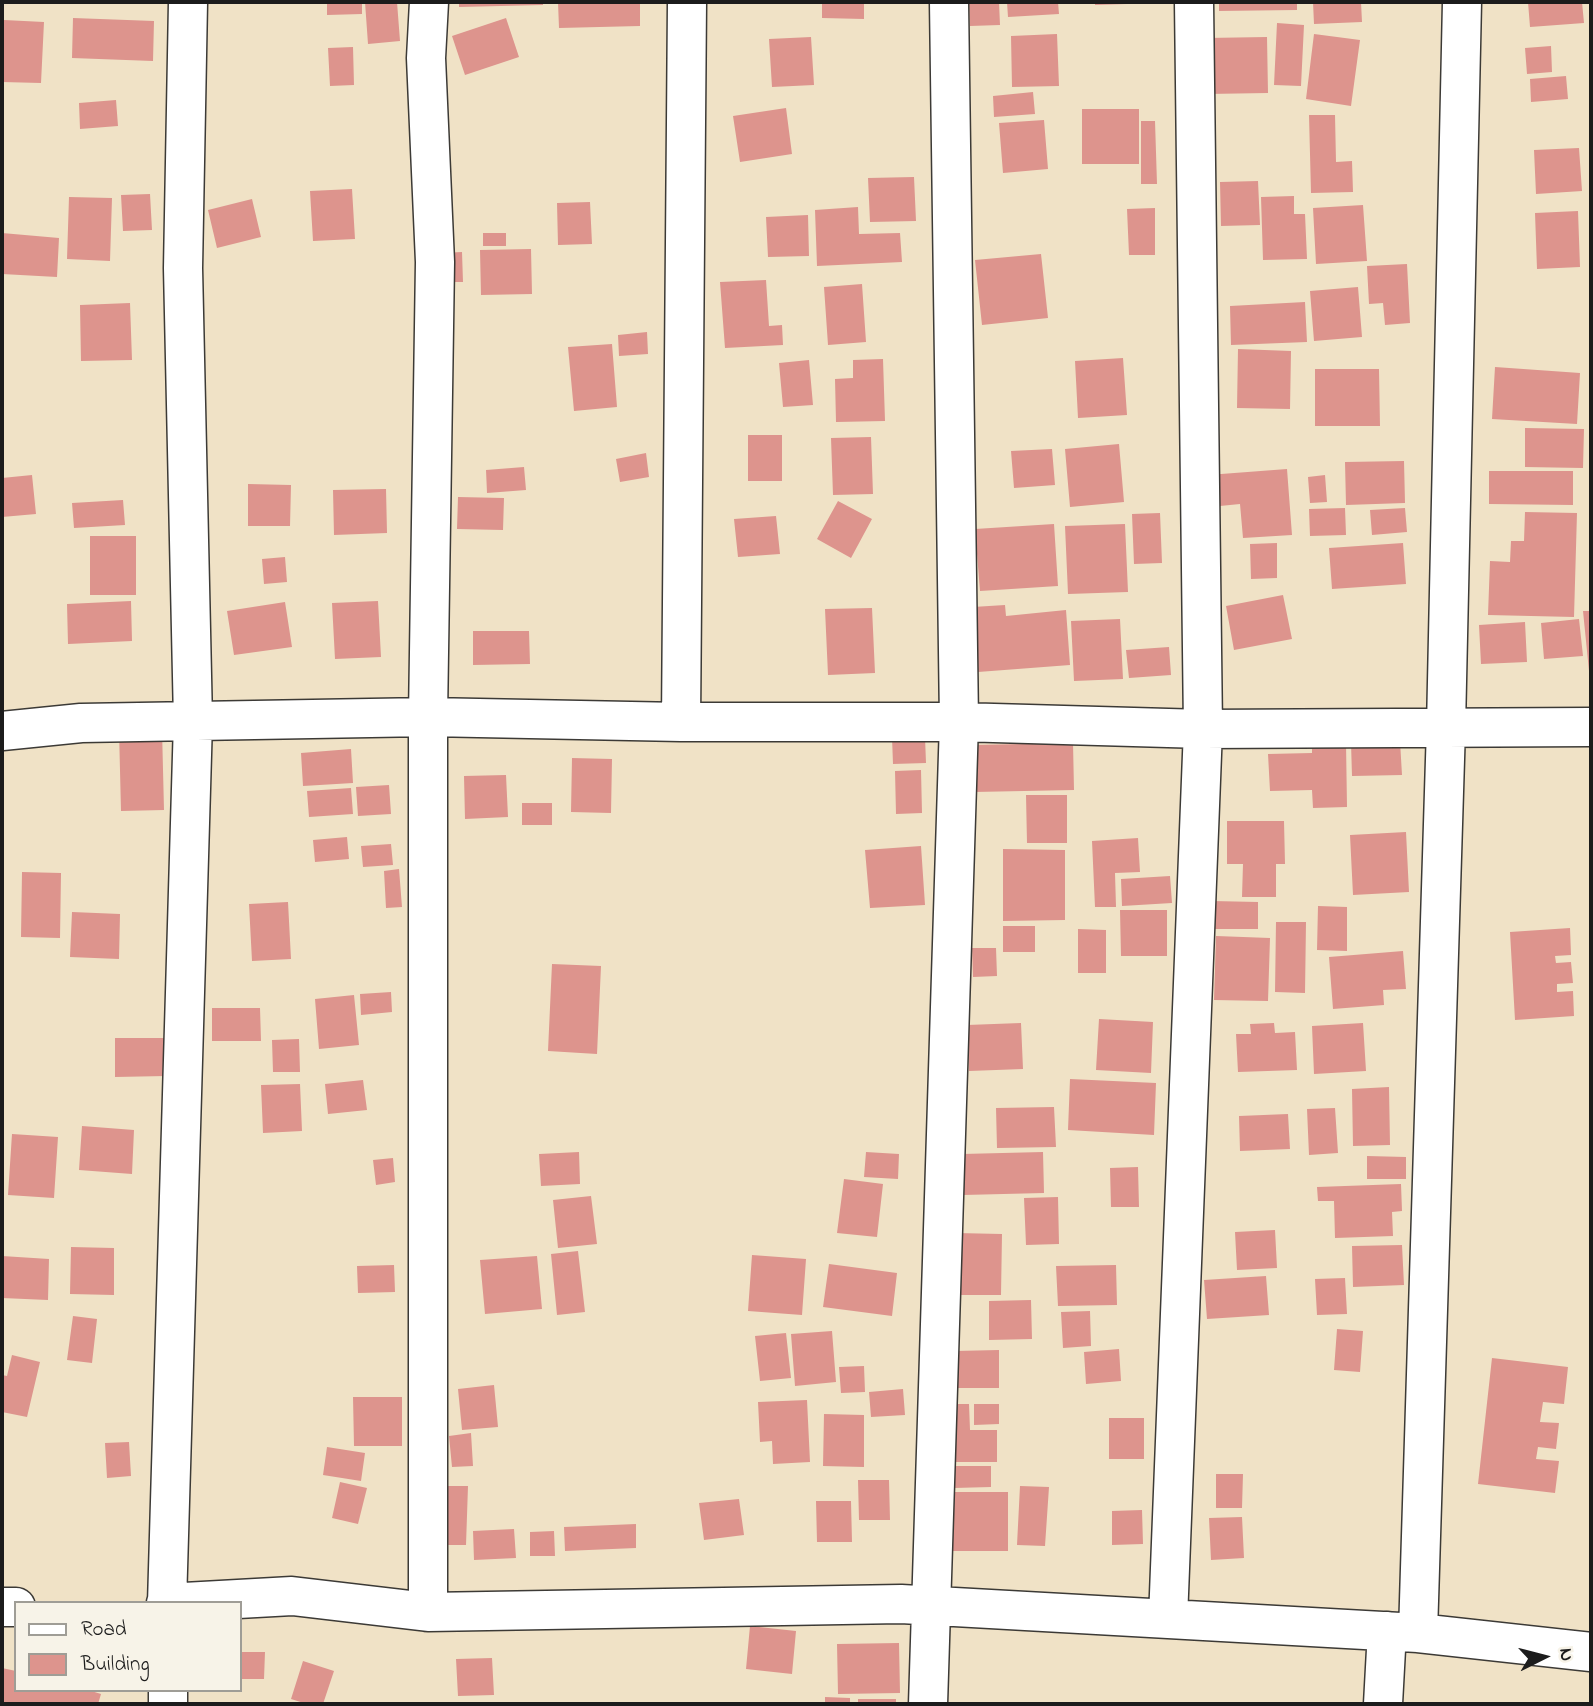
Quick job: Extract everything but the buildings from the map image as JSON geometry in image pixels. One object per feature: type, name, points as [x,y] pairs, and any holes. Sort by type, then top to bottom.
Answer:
[{"type":"street","points":[[167,1601],[193,721],[183,268],[188,2]]},
{"type":"street","points":[[428,1612],[428,717],[435,262],[426,58],[429,2]]},
{"type":"street","points":[[681,722],[687,2]]},
{"type":"street","points":[[928,1704],[959,722],[949,2]]},
{"type":"street","points":[[1168,1619],[1203,729],[1194,2]]},
{"type":"street","points":[[1383,1704],[1402,1632],[1446,727],[1462,2]]},
{"type":"street","points":[[2,731],[81,723],[428,717],[681,722],[959,722],[1203,729],[1591,726]]},
{"type":"street","points":[[203,1601],[292,1596],[428,1612],[901,1604],[1402,1632],[1591,1652]]}]
